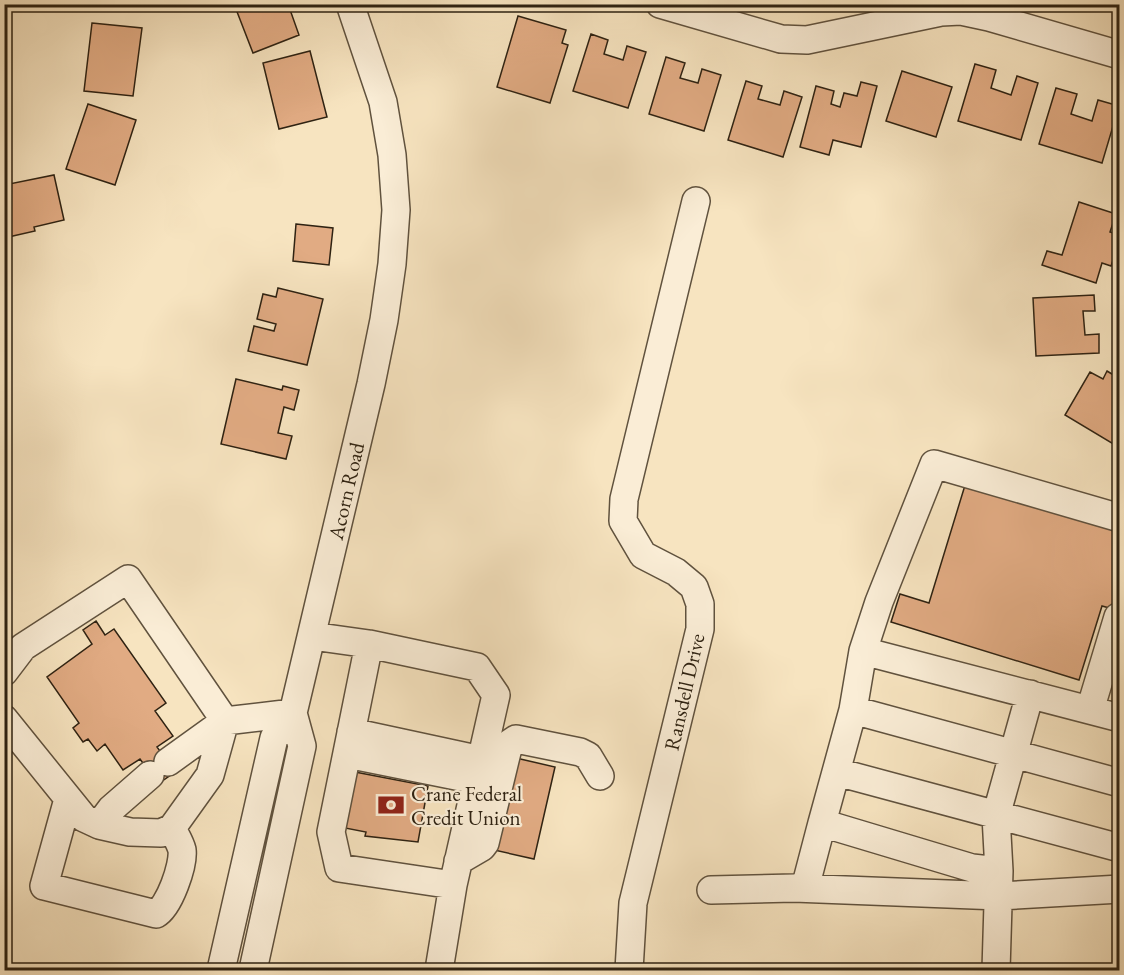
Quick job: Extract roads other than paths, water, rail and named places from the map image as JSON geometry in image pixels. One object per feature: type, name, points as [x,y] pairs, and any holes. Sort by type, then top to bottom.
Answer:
[{"type":"street","points":[[660,4],[781,39],[807,40],[941,12],[961,11],[1119,55]]},
{"type":"street","name":"Acorn Road","points":[[221,970],[274,738],[293,713],[312,636],[371,384],[392,264],[396,210],[392,155],[383,102],[353,5]]},
{"type":"street","name":"Ransdell Drive","points":[[629,970],[633,903],[700,629],[700,604],[694,587],[676,572],[643,555],[623,521],[624,499],[696,201]]},
{"type":"street","points":[[805,888],[853,710],[863,651],[879,602],[934,464],[1119,518]]},
{"type":"street","points":[[4,672],[23,648],[128,579],[225,721],[210,775],[172,828],[161,833],[151,833],[99,825],[84,818],[4,719]]},
{"type":"street","points":[[1090,710],[1118,617]]},
{"type":"street","points":[[312,636],[369,644],[477,667],[496,695],[455,873],[439,970]]},
{"type":"street","points":[[369,644],[332,832],[339,868],[455,873],[485,843],[507,752],[510,744],[516,739],[580,752],[588,756],[600,776]]},
{"type":"street","points":[[863,651],[1119,718]]},
{"type":"street","points":[[996,970],[999,884],[996,816],[1030,694]]},
{"type":"street","points":[[853,710],[1119,783]]},
{"type":"street","points":[[99,825],[111,809],[159,769],[225,721],[293,713],[302,746],[253,970]]},
{"type":"street","points":[[349,744],[479,770]]},
{"type":"street","points":[[837,772],[1119,848]]},
{"type":"street","points":[[68,799],[44,886],[148,914],[156,914],[168,903],[182,857],[172,828]]},
{"type":"street","points":[[822,823],[972,868],[999,884]]},
{"type":"street","points":[[711,890],[999,884],[1119,889]]},
{"type":"place","name":"Crane Federal Credit Union","points":[[391,805]]}]
